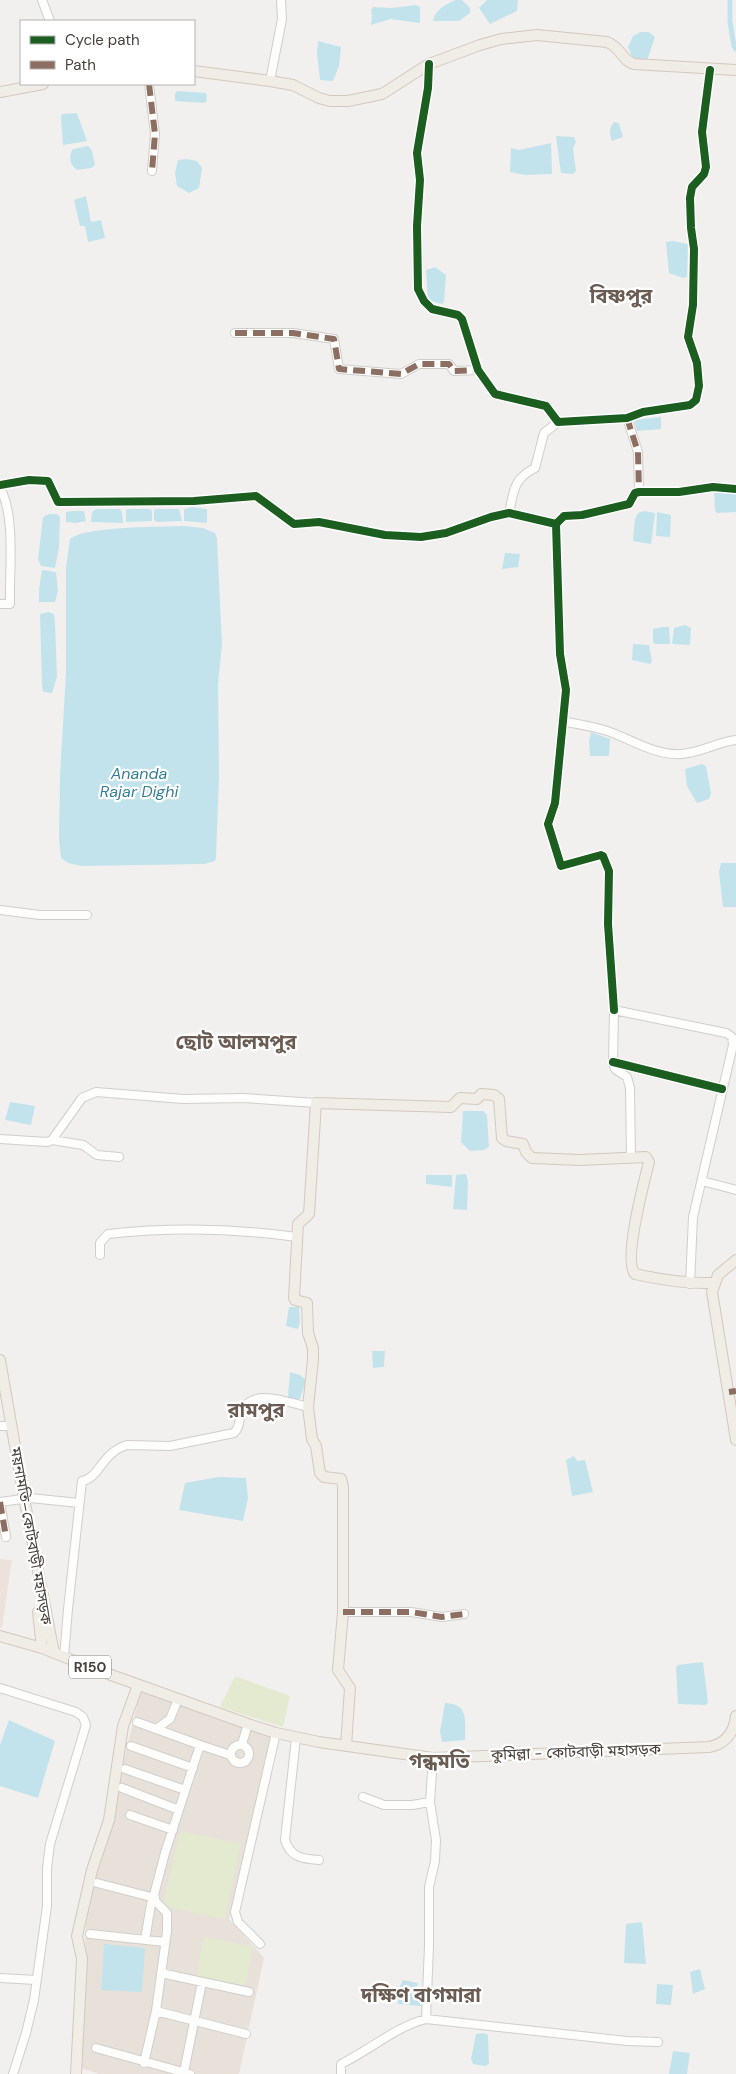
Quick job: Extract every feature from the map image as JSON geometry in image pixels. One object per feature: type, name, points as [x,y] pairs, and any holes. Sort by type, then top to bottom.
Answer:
[{"type":"main road","points":[[195,71],[293,85],[319,98],[330,101],[348,101],[382,94],[429,64],[487,43],[501,39],[537,35],[607,42],[615,46],[629,62],[634,64],[710,70],[736,70]]},
{"type":"main road","points":[[0,92],[38,85]]},
{"type":"main road","points":[[346,1746],[350,1688],[338,1670],[343,1612],[343,1482],[341,1479],[324,1477],[320,1473],[316,1446],[312,1439],[308,1407],[313,1348],[308,1333],[307,1302],[294,1299],[299,1222],[309,1214],[316,1102],[451,1107],[460,1098],[477,1099],[482,1094],[494,1096],[499,1099],[502,1138],[506,1141],[523,1144],[526,1152],[532,1158],[572,1160],[646,1157],[649,1162],[631,1253],[633,1271],[635,1274],[690,1284],[714,1283]]},
{"type":"main road","points":[[736,1260],[722,1271],[714,1283],[712,1292],[732,1391],[736,1440]]},
{"type":"main road","name":"ময়নামতি–কোটবাড়ী মহাসড়ক","points":[[0,1360],[42,1648]]},
{"type":"main road","name":"ময়নামতি–কোটবাড়ী মহাসড়ক","points":[[0,1394],[3,1426],[21,1498],[54,1653]]},
{"type":"main road","name":"R150","points":[[0,1636],[42,1648],[138,1685]]},
{"type":"main road","points":[[76,2074],[82,1959],[77,1936],[92,1870],[109,1820],[124,1726],[138,1685]]},
{"type":"main road","name":"কুমিল্লা - কোটবাড়ী মহাসড়ক","points":[[138,1685],[248,1724],[296,1738],[433,1758],[709,1747],[720,1744],[728,1737],[736,1722]]},
{"type":"street","points":[[42,0],[50,20]]},
{"type":"street","points":[[270,81],[282,19],[281,0]]},
{"type":"street","points":[[429,64],[428,88],[417,153],[420,180],[417,226],[418,289],[424,301],[432,309],[458,315],[462,319],[478,370],[495,394],[546,406],[558,422]]},
{"type":"street","points":[[509,513],[515,484],[520,476],[535,468],[544,433],[558,422],[627,418],[644,412],[690,406],[696,400],[699,386],[697,363],[688,337],[693,305],[694,258],[690,198],[692,187],[704,174],[706,166],[702,132],[710,70]]},
{"type":"street","points":[[149,85],[155,134],[152,171]]},
{"type":"street","points":[[235,333],[293,333],[334,339],[339,369],[401,374],[419,364],[449,364],[454,371],[478,370]]},
{"type":"street","points":[[627,418],[638,452],[638,492]]},
{"type":"street","points":[[0,604],[10,604],[9,512],[1,491],[29,480],[48,481],[58,502],[194,501],[256,496],[294,524],[319,522],[385,535],[420,536],[446,534],[491,517],[509,513],[556,524]]},
{"type":"street","points":[[631,1158],[630,1088],[627,1078],[615,1069],[613,1062],[614,1010],[608,924],[608,871],[601,855],[561,866],[549,830],[549,820],[555,803],[566,690],[560,654],[556,524],[564,516],[582,515],[629,504],[635,493],[638,492],[679,492],[713,487],[736,489]]},
{"type":"street","points":[[0,574],[10,574]]},
{"type":"street","points":[[562,721],[605,730],[653,749],[679,754],[709,749],[725,741],[736,740]]},
{"type":"street","points":[[0,910],[40,915],[87,915]]},
{"type":"street","points":[[614,1010],[726,1033],[732,1037],[733,1045],[692,1226],[690,1284]]},
{"type":"street","points":[[613,1062],[722,1089]]},
{"type":"street","points":[[52,1140],[82,1098],[96,1092],[183,1099],[244,1098],[316,1102]]},
{"type":"street","points":[[0,1139],[47,1142],[52,1140],[83,1145],[97,1155],[119,1157]]},
{"type":"street","points":[[702,1181],[736,1190]]},
{"type":"street","points":[[100,1256],[100,1243],[108,1234],[150,1229],[225,1229],[297,1237]]},
{"type":"street","points":[[64,1657],[82,1481],[92,1478],[106,1458],[127,1445],[170,1446],[234,1433],[238,1428],[243,1409],[253,1400],[260,1398],[308,1407]]},
{"type":"street","points":[[6,1537],[0,1502],[21,1498],[79,1503]]},
{"type":"street","points":[[343,1612],[411,1612],[442,1617],[464,1614]]},
{"type":"street","points":[[0,1688],[69,1709],[83,1717],[86,1725],[50,1844],[47,1868],[47,1906],[34,2000],[13,2074]]},
{"type":"street","points":[[156,1729],[170,1720],[178,1700]]},
{"type":"street","points":[[170,1720],[173,1730],[178,1737]]},
{"type":"street","points":[[137,1722],[230,1754],[232,1759],[238,1763],[244,1763],[249,1753],[248,1748],[242,1744],[234,1745],[230,1754]]},
{"type":"street","points":[[242,1744],[248,1724]]},
{"type":"street","points":[[260,1944],[238,1922],[235,1912],[276,1733]]},
{"type":"street","points":[[296,1738],[285,1840],[288,1849],[296,1856],[319,1860]]},
{"type":"street","points":[[145,1940],[151,1904],[155,1898],[173,1830],[200,1745]]},
{"type":"street","points":[[131,1746],[192,1768]]},
{"type":"street","points":[[426,2019],[429,1887],[435,1861],[436,1840],[430,1802],[433,1758]]},
{"type":"street","points":[[125,1769],[186,1790]]},
{"type":"street","points":[[122,1788],[179,1810]]},
{"type":"street","points":[[363,1797],[384,1805],[412,1805],[430,1802]]},
{"type":"street","points":[[130,1815],[173,1830]]},
{"type":"street","points":[[97,1883],[155,1898]]},
{"type":"street","points":[[144,2062],[156,2011],[166,1942],[167,1913],[156,1902],[155,1898]]},
{"type":"street","points":[[90,1934],[166,1942]]},
{"type":"street","points":[[162,1973],[249,1992]]},
{"type":"street","points":[[0,1978],[36,1980]]},
{"type":"street","points":[[96,2048],[187,2073],[202,1982]]},
{"type":"street","points":[[156,2011],[246,2034]]},
{"type":"street","points":[[341,2074],[341,2064],[363,2053],[404,2027],[426,2019],[627,2042],[658,2042]]},
{"type":"shaded area","points":[[0,1559],[12,1560],[2,1628],[0,1628]]},
{"type":"shaded area","points":[[141,1689],[275,1736],[229,1919],[264,1958],[239,2074],[99,2074],[82,2068],[86,1914],[112,1819]]},
{"type":"green space","points":[[235,1676],[290,1696],[283,1727],[220,1707]]},
{"type":"green space","points":[[180,1831],[241,1844],[225,1919],[163,1906]]},
{"type":"green space","points":[[204,1937],[253,1947],[245,1986],[197,1976]]},
{"type":"water","points":[[456,0],[462,0],[470,8],[470,13],[459,21],[433,21],[438,11]]},
{"type":"water","points":[[487,0],[518,0],[517,11],[490,24],[479,8]]},
{"type":"water","points":[[416,5],[420,7],[420,23],[390,19],[371,25],[371,10],[373,7],[392,8]]},
{"type":"water","points":[[640,32],[649,32],[655,37],[647,61],[632,57],[628,47],[633,36]]},
{"type":"water","points":[[318,41],[341,47],[339,66],[333,81],[320,80],[317,53]]},
{"type":"water","points":[[177,91],[206,93],[207,101],[204,103],[175,101]]},
{"type":"water","points":[[77,113],[87,141],[63,145],[62,114]]},
{"type":"water","points":[[614,122],[619,123],[623,137],[612,141],[610,131]]},
{"type":"water","points":[[556,136],[574,137],[576,142],[573,148],[576,171],[573,174],[561,173]]},
{"type":"water","points":[[551,143],[552,174],[525,175],[510,172],[511,148],[519,150]]},
{"type":"water","points":[[88,146],[92,151],[95,165],[91,168],[77,170],[70,160],[71,152],[73,149]]},
{"type":"water","points":[[178,160],[197,161],[202,168],[199,188],[189,193],[177,186],[175,173]]},
{"type":"water","points":[[86,196],[91,222],[101,220],[105,238],[88,242],[85,226],[80,226],[74,200]]},
{"type":"water","points":[[673,241],[688,244],[687,277],[683,278],[669,273],[666,242]]},
{"type":"water","points":[[435,267],[446,275],[444,302],[442,304],[428,300],[426,270]]},
{"type":"water","points":[[661,417],[661,429],[637,431],[634,420]]},
{"type":"water","points":[[714,492],[736,492],[736,512],[717,513],[715,510]]},
{"type":"water","points":[[192,507],[207,509],[207,523],[184,521],[184,509]]},
{"type":"water","points":[[96,509],[120,509],[123,523],[91,522],[92,512]]},
{"type":"water","points":[[150,509],[152,511],[152,521],[126,522],[126,510]]},
{"type":"water","points":[[179,509],[182,521],[157,522],[154,520],[154,510]]},
{"type":"water","points":[[84,511],[86,521],[66,522],[66,512]]},
{"type":"water","points":[[644,511],[655,513],[651,544],[633,541],[635,519],[638,513]]},
{"type":"water","points":[[657,512],[671,515],[670,537],[656,536]]},
{"type":"water","points":[[49,514],[57,514],[60,517],[59,548],[55,568],[41,566],[38,559],[43,517]]},
{"type":"water","name":"Ananda Rajar Dighi","points":[[184,526],[203,528],[215,533],[217,538],[222,645],[218,684],[219,776],[215,861],[204,864],[82,866],[68,863],[61,858],[59,839],[60,776],[66,672],[66,567],[70,539],[78,535],[107,529]]},
{"type":"water","points":[[505,553],[520,554],[518,567],[502,569]]},
{"type":"water","points":[[42,570],[56,572],[58,591],[55,602],[39,602]]},
{"type":"water","points":[[49,612],[54,614],[55,622],[57,677],[52,693],[43,692],[42,685],[40,614]]},
{"type":"water","points":[[685,625],[691,628],[690,645],[672,644],[674,628]]},
{"type":"water","points":[[669,627],[670,644],[655,644],[653,642],[653,629]]},
{"type":"water","points":[[633,644],[649,645],[652,662],[650,664],[632,660]]},
{"type":"water","points":[[591,732],[610,739],[609,756],[590,756],[589,742]]},
{"type":"water","points":[[702,764],[706,766],[711,793],[709,799],[697,803],[687,786],[685,769]]},
{"type":"water","points":[[721,863],[736,863],[736,907],[723,907],[719,872]]},
{"type":"water","points":[[10,1102],[35,1106],[31,1125],[5,1120]]},
{"type":"water","points":[[463,1111],[483,1111],[487,1115],[489,1147],[484,1150],[470,1151],[461,1142]]},
{"type":"water","points":[[466,1174],[468,1181],[467,1210],[453,1209],[456,1175]]},
{"type":"water","points":[[426,1175],[452,1175],[452,1187],[426,1184]]},
{"type":"water","points":[[289,1307],[299,1307],[300,1323],[298,1329],[286,1326]]},
{"type":"water","points":[[372,1351],[385,1351],[384,1367],[373,1368]]},
{"type":"water","points":[[290,1372],[300,1375],[306,1380],[300,1399],[295,1400],[288,1397]]},
{"type":"water","points":[[574,1456],[577,1461],[585,1460],[593,1492],[572,1496],[566,1460]]},
{"type":"water","points":[[219,1477],[246,1478],[248,1498],[243,1521],[179,1510],[185,1483]]},
{"type":"water","points":[[703,1662],[708,1703],[705,1705],[678,1704],[676,1668],[678,1665]]},
{"type":"water","points":[[445,1703],[458,1706],[462,1710],[465,1720],[465,1740],[442,1742],[440,1731]]},
{"type":"water","points":[[9,1720],[55,1741],[38,1798],[0,1786],[0,1745]]},
{"type":"water","points":[[642,1922],[646,1964],[624,1963],[626,1924]]},
{"type":"water","points":[[104,1944],[145,1948],[142,1992],[101,1990]]},
{"type":"water","points":[[700,1969],[705,1989],[693,1994],[690,1972]]},
{"type":"water","points":[[403,1980],[418,1983],[417,1988],[421,2006],[398,2004],[397,1992]]},
{"type":"water","points":[[657,1984],[673,1985],[671,2005],[656,2004]]},
{"type":"water","points":[[484,2033],[488,2035],[489,2064],[485,2066],[473,2064],[471,2059],[476,2034]]},
{"type":"water","points":[[673,2051],[690,2053],[687,2074],[669,2074]]},
{"type":"waterway","points":[[730,0],[730,22],[736,49]]},
{"type":"marked path","points":[[149,85],[155,134],[152,171]]},
{"type":"marked path","points":[[235,333],[293,333],[334,339],[339,369],[401,374],[419,364],[449,364],[454,371],[478,370]]},
{"type":"marked path","points":[[627,418],[638,452],[639,492]]},
{"type":"marked path","points":[[729,1392],[736,1391]]},
{"type":"marked path","points":[[0,1502],[6,1537]]},
{"type":"marked path","points":[[343,1612],[411,1612],[442,1617],[464,1614]]},
{"type":"cycle path","points":[[429,64],[428,88],[417,153],[420,180],[417,226],[418,289],[424,301],[432,309],[458,315],[462,319],[478,370],[495,394],[546,406],[558,422],[627,418],[643,412],[690,405],[696,400],[699,386],[697,363],[688,337],[693,305],[694,249],[690,198],[692,187],[704,174],[706,167],[702,132],[710,70]]},
{"type":"cycle path","points":[[0,485],[29,480],[48,481],[58,502],[194,501],[256,496],[294,524],[319,522],[385,535],[421,537],[446,533],[491,517],[509,513],[556,524]]},
{"type":"cycle path","points":[[614,1010],[608,924],[609,871],[601,855],[561,866],[548,824],[555,803],[566,690],[560,654],[556,524],[564,516],[582,515],[629,504],[635,493],[639,492],[679,492],[713,487],[736,489]]},
{"type":"cycle path","points":[[613,1062],[722,1089]]},
{"type":"district","name":"বিষ্ণপুর","points":[[621,296]]},
{"type":"district","name":"ছোট আলমপুর","points":[[236,1042]]},
{"type":"district","name":"রামপুর","points":[[256,1410]]},
{"type":"district","name":"গন্ধমতি","points":[[439,1761]]},
{"type":"district","name":"দক্ষিণ বাগমারা","points":[[421,1995]]}]
